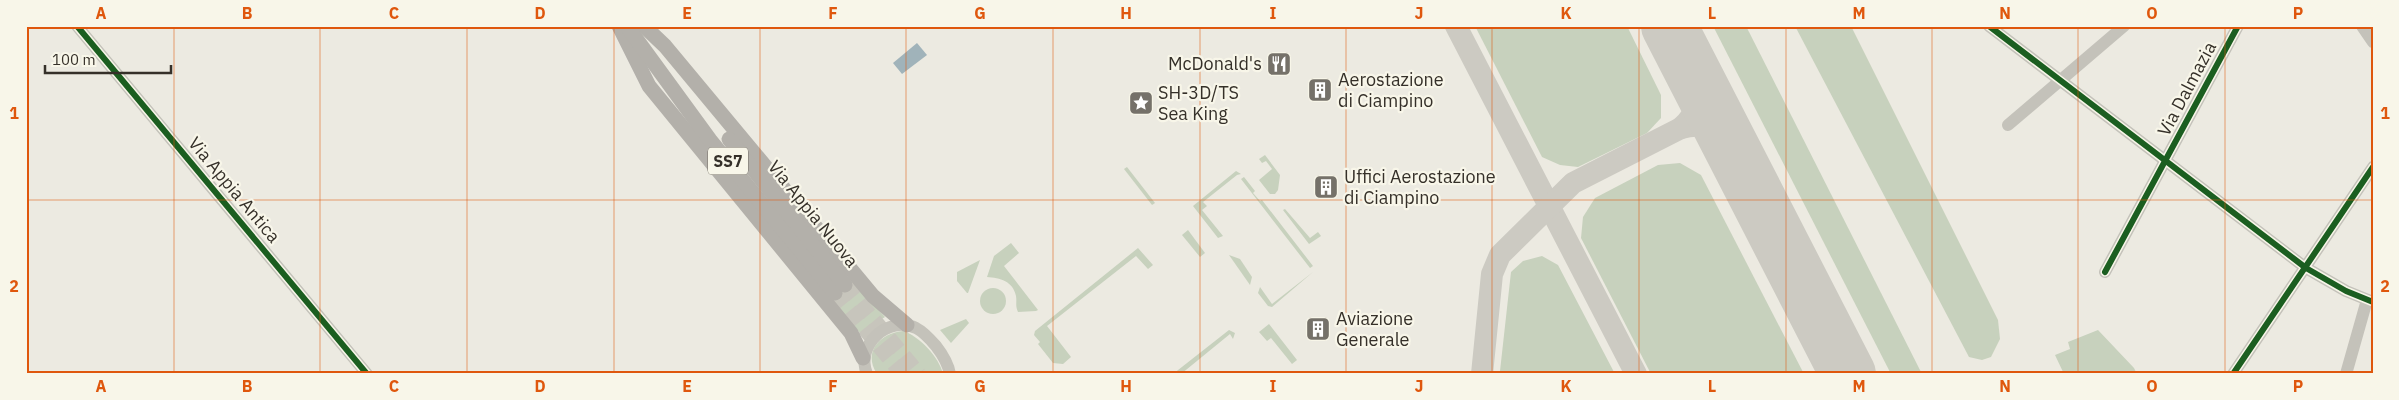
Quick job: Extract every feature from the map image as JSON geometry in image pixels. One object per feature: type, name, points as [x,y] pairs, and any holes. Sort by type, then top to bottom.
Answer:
[{"type":"main road","points":[[619,26],[649,86],[851,333],[863,358]]},
{"type":"main road","name":"Via Appia Nuova","points":[[626,26],[710,140],[840,289],[638,26]]},
{"type":"main road","points":[[644,26],[665,46],[873,296],[907,325]]},
{"type":"street","name":"Via Appia Antica","points":[[77,26],[367,374]]},
{"type":"street","points":[[1989,26],[2164,162],[2306,268],[2324,279],[2370,301],[2346,374]]},
{"type":"street","points":[[2008,125],[2124,26]]},
{"type":"street","name":"Via Dalmazia","points":[[2105,272],[2238,26]]},
{"type":"street","points":[[2362,26],[2373,42]]},
{"type":"street","points":[[2233,374],[2293,288],[2373,167]]},
{"type":"street","points":[[867,374],[863,358],[870,342],[880,332],[895,325],[907,325],[928,336],[945,358],[950,374]]},
{"type":"green space","points":[[1475,26],[1627,26],[1661,95],[1661,118],[1647,133],[1578,167],[1560,165],[1542,157]]},
{"type":"green space","points":[[1713,26],[1746,26],[1922,374],[1891,374]]},
{"type":"green space","points":[[1795,26],[1851,26],[1998,320],[2000,339],[1991,357],[1982,360],[1969,357]]},
{"type":"green space","points":[[1265,155],[1280,175],[1278,190],[1275,194],[1270,194],[1259,180],[1272,169],[1266,161],[1262,163],[1259,159]]},
{"type":"green space","points":[[1680,163],[1701,175],[1804,374],[1651,374],[1581,238],[1583,217],[1595,198],[1658,165]]},
{"type":"green space","points":[[1127,167],[1155,203],[1152,205],[1124,169]]},
{"type":"green space","points":[[1236,171],[1241,174],[1237,175],[1203,202],[1207,206],[1202,210],[1223,236],[1218,238],[1193,206]]},
{"type":"green space","points":[[1244,177],[1255,191],[1253,193],[1260,201],[1262,200],[1313,266],[1310,268],[1241,179]]},
{"type":"green space","points":[[1285,209],[1310,238],[1318,232],[1321,236],[1309,244],[1283,210]]},
{"type":"green space","points":[[1188,230],[1205,253],[1200,257],[1182,235]]},
{"type":"green space","points":[[1011,243],[1019,253],[1004,266],[1038,310],[1036,311],[1018,312],[1016,296],[1012,287],[1001,279],[987,277],[994,256]]},
{"type":"green space","points":[[1138,248],[1153,265],[1148,269],[1136,256],[1047,326],[1071,357],[1063,364],[1053,363],[1038,344],[1040,342],[1034,335],[1035,331]]},
{"type":"green space","points":[[1229,255],[1240,259],[1252,277],[1250,285]]},
{"type":"green space","points":[[1542,256],[1558,265],[1615,374],[1545,374],[1543,371],[1540,374],[1502,374],[1500,371],[1511,272],[1523,261]]},
{"type":"green space","points":[[980,260],[967,293],[957,281],[957,272]]},
{"type":"green space","points":[[1313,272],[1272,307],[1268,306],[1258,293],[1260,287],[1272,304]]},
{"type":"green space","points":[[851,280],[885,317],[872,325],[863,337],[831,298]]},
{"type":"green space","points":[[993,288],[1002,292],[1006,301],[1002,310],[993,314],[984,310],[980,301],[984,292]]},
{"type":"green space","points":[[966,319],[969,323],[951,343],[940,330]]},
{"type":"green space","points":[[1269,324],[1297,360],[1292,364],[1271,338],[1267,341],[1259,332]]},
{"type":"green space","points":[[1229,330],[1235,333],[1233,339],[1230,334],[1181,374],[1173,374]]},
{"type":"green space","points":[[2098,330],[2134,368],[2137,374],[2064,374],[2055,355],[2070,349],[2068,342]]},
{"type":"green space","points":[[903,331],[915,337],[928,348],[941,367],[943,374],[877,374],[872,358],[876,345],[888,335]]},
{"type":"shaded area","points":[[917,43],[927,55],[902,74],[893,63]]},
{"type":"taxiway","points":[[1456,26],[1636,374]]},
{"type":"taxiway","points":[[1482,374],[1492,274],[1500,255],[1573,183],[1681,128],[1692,116],[1697,103],[1696,81],[1693,73]]},
{"type":"taxiway","points":[[1681,128],[1691,126],[1706,127],[1718,134],[1733,153]]},
{"type":"runway","points":[[1669,26],[1848,374]]},
{"type":"tunnel","points":[[845,285],[919,374]]},
{"type":"tunnel","points":[[835,293],[902,374]]},
{"type":"cycle path","points":[[77,26],[367,374]]},
{"type":"cycle path","points":[[1989,26],[2306,268],[2346,291],[2373,302]]},
{"type":"cycle path","points":[[2105,272],[2238,26]]},
{"type":"cycle path","points":[[2233,374],[2373,167]]},
{"type":"place","name":"McDonald's","points":[[1279,64]]},
{"type":"place","name":"Aerostazione di Ciampino","points":[[1320,90]]},
{"type":"place","name":"SH-3D/TS Sea King","points":[[1141,103]]},
{"type":"place","name":"Uffici Aerostazione di Ciampino","points":[[1326,187]]},
{"type":"place","name":"Aviazione Generale","points":[[1318,329]]}]
